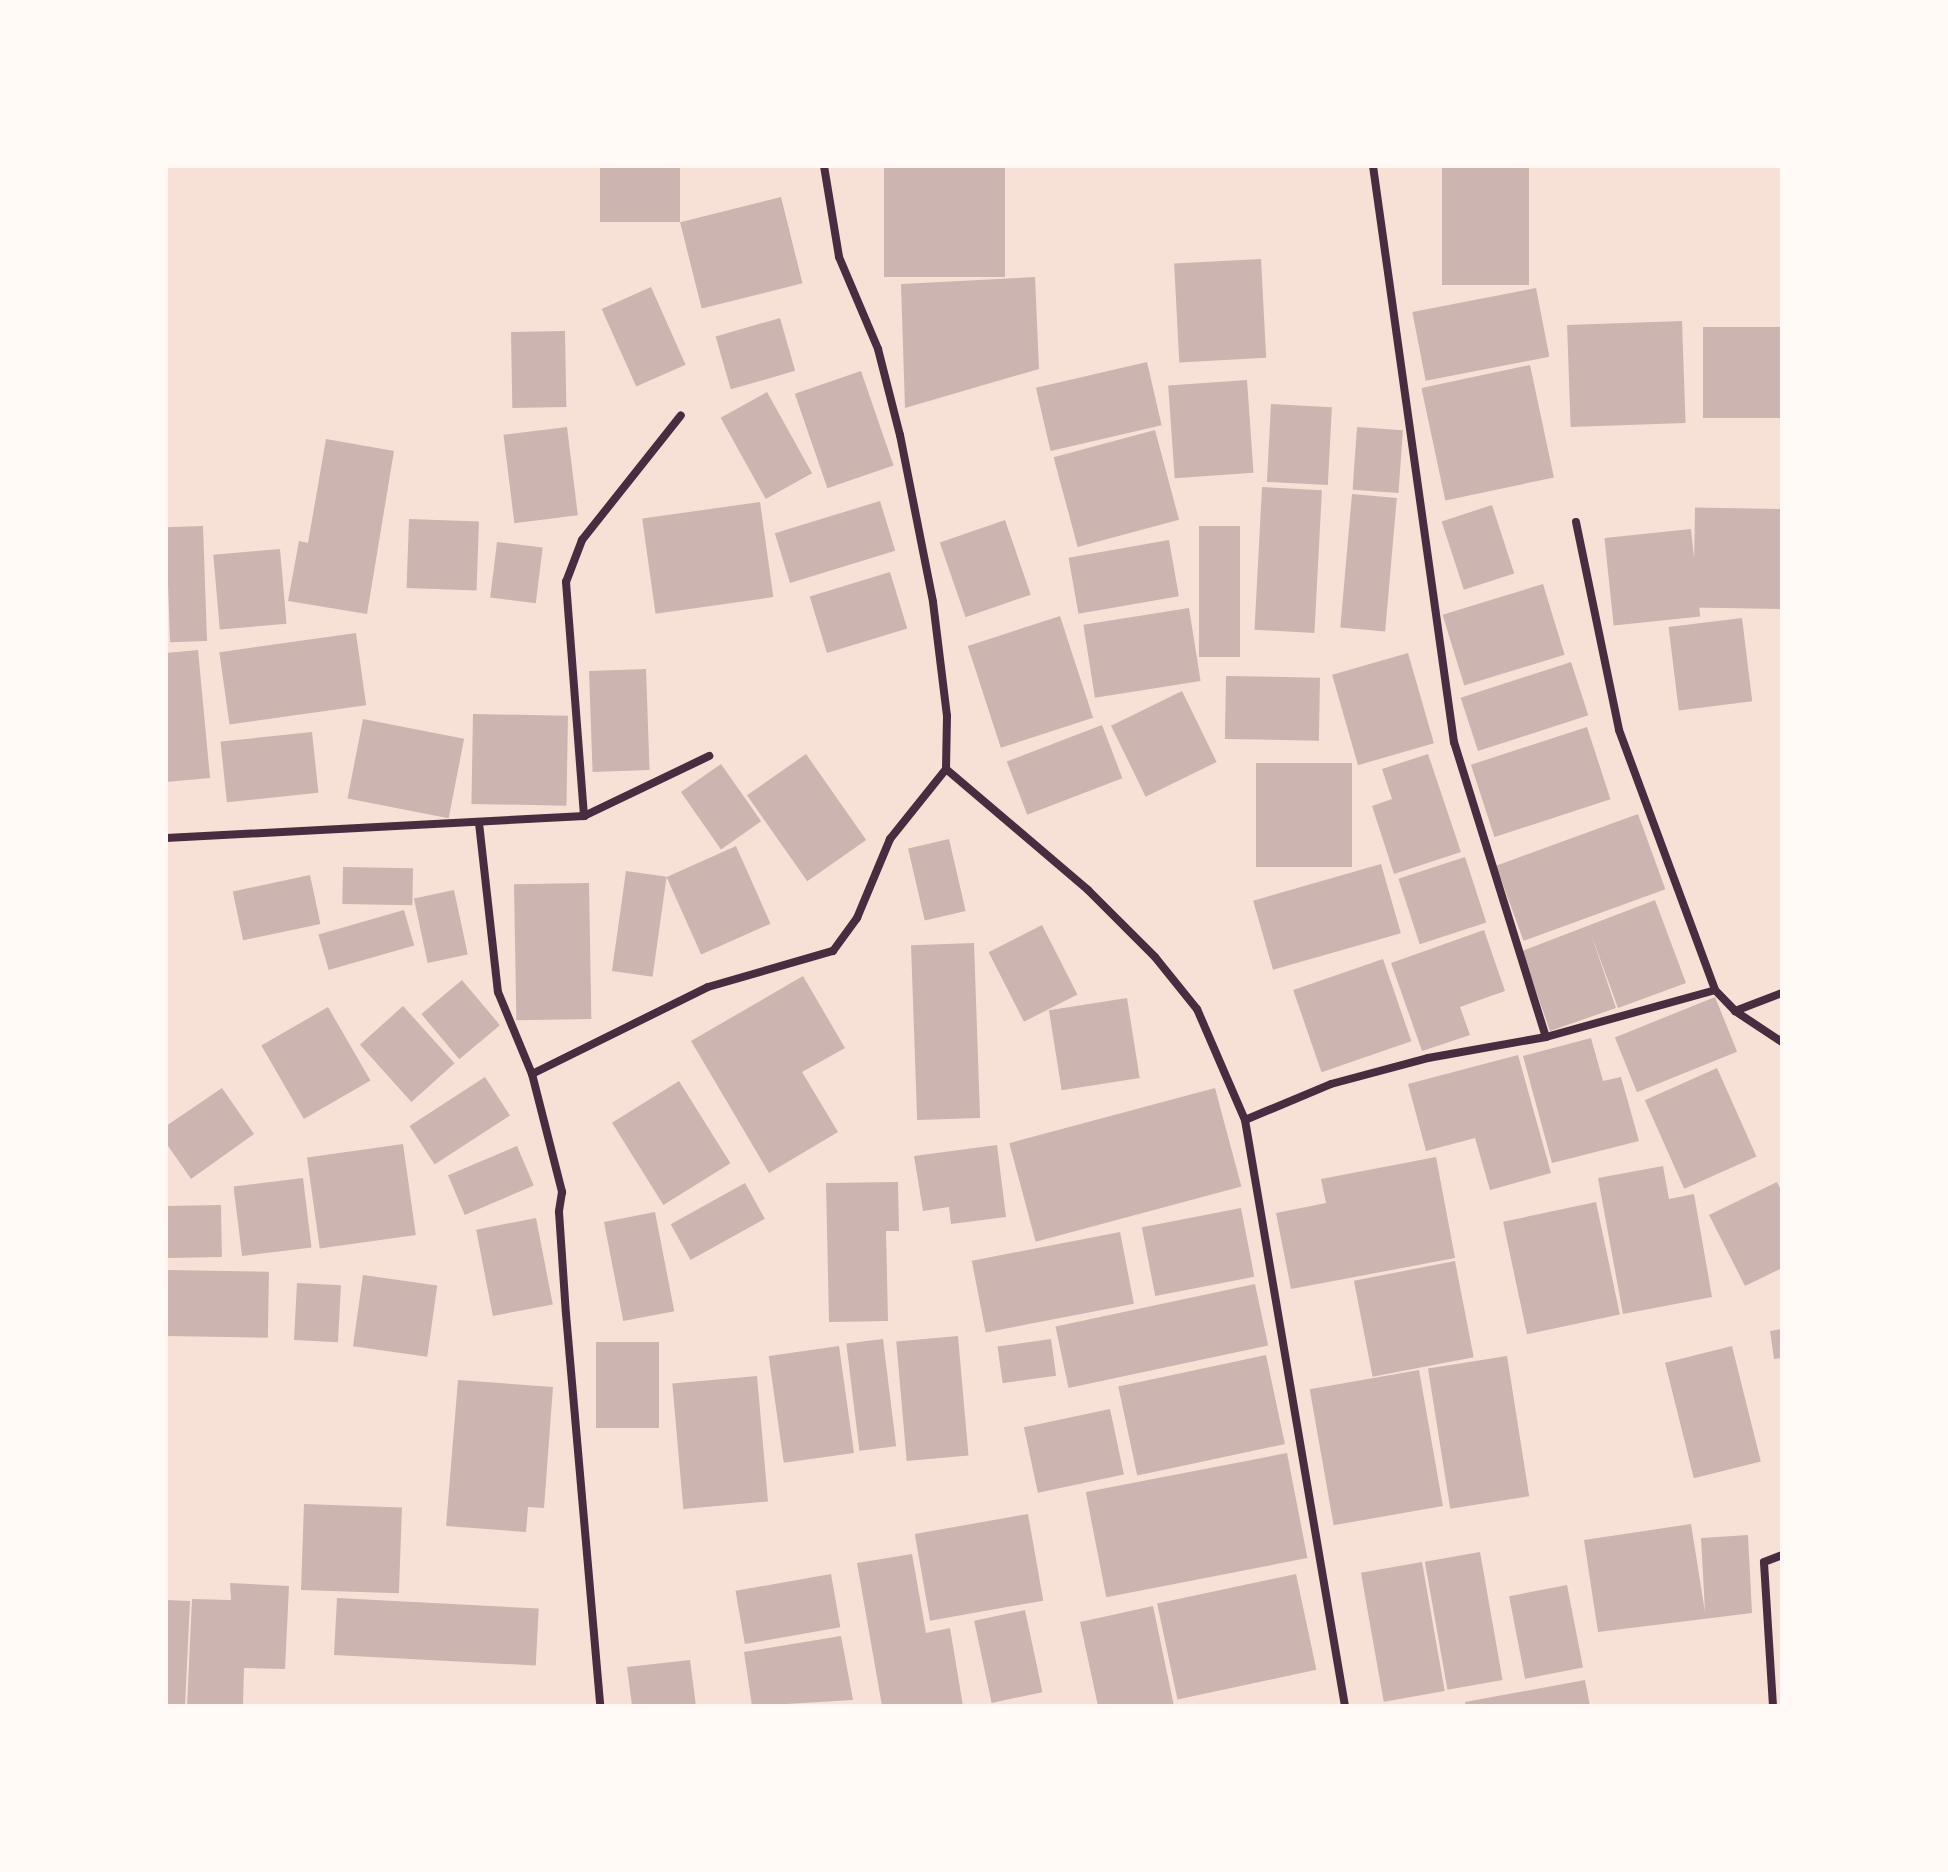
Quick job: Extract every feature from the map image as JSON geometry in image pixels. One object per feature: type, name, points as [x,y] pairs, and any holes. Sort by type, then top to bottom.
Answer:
[{"type":"street","points":[[532,1074],[708,987],[833,951],[857,918],[890,839],[946,769],[947,716],[933,602],[900,435],[878,349],[839,257],[824,166]]},
{"type":"street","points":[[1373,166],[1454,742],[1546,1037]]},
{"type":"street","points":[[584,816],[566,582],[582,540],[681,415]]},
{"type":"street","points":[[1576,522],[1619,730],[1715,990],[1735,1011],[1782,1042]]},
{"type":"street","points":[[166,838],[584,816],[709,756]]},
{"type":"street","points":[[946,769],[1088,890],[1155,957],[1197,1009],[1245,1120],[1345,1706]]},
{"type":"street","points":[[479,823],[493,966],[532,1074],[562,1192],[559,1212],[566,1314],[600,1706]]},
{"type":"street","points":[[1245,1120],[1345,1080],[1428,1058],[1546,1037],[1715,990]]},
{"type":"street","points":[[1735,1011],[1782,993]]},
{"type":"street","points":[[1773,1706],[1764,1562],[1782,1555]]},
{"type":"building","points":[[600,166],[680,166],[680,222],[600,222]]},
{"type":"building","points":[[884,166],[1005,166],[1005,277],[884,277]]},
{"type":"building","points":[[1442,166],[1529,166],[1529,285],[1442,285]]},
{"type":"building","points":[[781,197],[803,283],[702,309],[680,222]]},
{"type":"building","points":[[1261,259],[1266,358],[1179,362],[1174,264]]},
{"type":"building","points":[[1035,277],[1039,369],[905,408],[901,284]]},
{"type":"building","points":[[651,287],[686,365],[636,387],[602,309]]},
{"type":"building","points":[[1536,288],[1549,357],[1426,381],[1412,312]]},
{"type":"building","points":[[780,318],[795,371],[731,389],[716,336]]},
{"type":"building","points":[[1682,321],[1686,423],[1571,427],[1567,325]]},
{"type":"building","points":[[1703,327],[1782,327],[1782,418],[1703,418]]},
{"type":"building","points":[[565,331],[566,407],[512,408],[511,332]]},
{"type":"building","points":[[1147,362],[1162,425],[1051,451],[1036,388]]},
{"type":"building","points":[[1530,365],[1554,477],[1445,501],[1421,388]]},
{"type":"building","points":[[861,371],[894,466],[827,488],[795,394]]},
{"type":"building","points":[[1247,380],[1253,473],[1175,478],[1168,386]]},
{"type":"building","points":[[767,392],[812,473],[766,499],[721,418]]},
{"type":"building","points":[[1271,404],[1332,407],[1328,485],[1267,482]]},
{"type":"building","points":[[567,427],[578,515],[514,523],[503,435]]},
{"type":"building","points":[[1357,427],[1403,430],[1398,493],[1353,490]]},
{"type":"building","points":[[1155,430],[1179,520],[1078,547],[1054,457]]},
{"type":"building","points":[[326,439],[394,451],[367,614],[288,601],[299,541],[308,543]]},
{"type":"building","points":[[1262,487],[1322,490],[1314,633],[1255,630]]},
{"type":"building","points":[[1352,494],[1397,498],[1385,631],[1340,627]]},
{"type":"building","points":[[880,501],[895,551],[790,583],[775,533]]},
{"type":"building","points":[[760,502],[773,597],[656,614],[642,519]]},
{"type":"building","points":[[1492,505],[1514,573],[1464,590],[1442,521]]},
{"type":"building","points":[[1695,507],[1782,509],[1780,609],[1693,607]]},
{"type":"building","points":[[409,519],[479,521],[477,590],[407,588]]},
{"type":"building","points":[[1005,520],[1031,595],[965,617],[940,542]]},
{"type":"building","points":[[203,526],[207,641],[170,642],[166,527]]},
{"type":"building","points":[[1199,526],[1240,526],[1240,657],[1199,657]]},
{"type":"building","points":[[1691,529],[1700,617],[1614,626],[1604,538]]},
{"type":"building","points":[[1169,540],[1179,596],[1078,614],[1069,558]]},
{"type":"building","points":[[497,542],[543,548],[536,603],[490,598]]},
{"type":"building","points":[[280,549],[287,624],[220,630],[213,555]]},
{"type":"building","points":[[890,572],[907,628],[827,653],[810,597]]},
{"type":"building","points":[[1543,584],[1565,655],[1464,685],[1443,615]]},
{"type":"building","points":[[1189,608],[1201,681],[1095,698],[1083,625]]},
{"type":"building","points":[[1060,616],[1093,718],[1001,748],[968,646]]},
{"type":"building","points":[[1742,618],[1752,701],[1679,710],[1669,627]]},
{"type":"building","points":[[356,633],[366,705],[230,724],[219,652]]},
{"type":"building","points":[[198,650],[210,778],[166,782],[166,653]]},
{"type":"building","points":[[1408,653],[1434,743],[1358,765],[1332,675]]},
{"type":"building","points":[[1571,662],[1588,715],[1478,751],[1461,698]]},
{"type":"building","points":[[646,669],[650,770],[593,772],[589,671]]},
{"type":"building","points":[[1226,676],[1320,678],[1319,741],[1225,739]]},
{"type":"building","points":[[1182,691],[1217,762],[1146,797],[1111,726]]},
{"type":"building","points":[[473,714],[568,716],[566,806],[471,804]]},
{"type":"building","points":[[363,719],[464,739],[449,818],[348,799]]},
{"type":"building","points":[[1102,725],[1122,778],[1027,815],[1007,762]]},
{"type":"building","points":[[1587,727],[1610,799],[1494,837],[1471,765]]},
{"type":"building","points":[[312,732],[318,793],[227,802],[221,742]]},
{"type":"building","points":[[806,754],[866,840],[807,881],[747,795]]},
{"type":"building","points":[[1428,754],[1461,852],[1394,874],[1372,806],[1392,799],[1382,769]]},
{"type":"building","points":[[1256,763],[1352,763],[1352,867],[1256,867]]},
{"type":"building","points":[[721,764],[761,821],[721,849],[681,792]]},
{"type":"building","points":[[1638,814],[1665,889],[1523,941],[1496,866]]},
{"type":"building","points":[[949,839],[966,911],[925,921],[908,848]]},
{"type":"building","points":[[736,846],[771,924],[701,955],[667,877]]},
{"type":"building","points":[[1465,857],[1486,923],[1420,944],[1398,879]]},
{"type":"building","points":[[1381,864],[1401,933],[1273,970],[1253,901]]},
{"type":"building","points":[[343,867],[413,868],[412,905],[342,904]]},
{"type":"building","points":[[626,871],[667,877],[653,977],[612,971]]},
{"type":"building","points":[[310,875],[320,924],[243,940],[233,891]]},
{"type":"building","points":[[589,883],[591,1019],[516,1020],[514,884]]},
{"type":"building","points":[[454,890],[468,955],[428,963],[414,899]]},
{"type":"building","points":[[1655,900],[1686,983],[1618,1008],[1591,934],[1616,1008],[1550,1031],[1522,951]]},
{"type":"building","points":[[404,910],[414,946],[329,970],[318,935]]},
{"type":"building","points":[[1042,925],[1077,994],[1024,1022],[989,952]]},
{"type":"building","points":[[1484,930],[1505,991],[1460,1007],[1470,1035],[1422,1051],[1391,963]]},
{"type":"building","points":[[974,943],[980,1118],[917,1120],[911,945]]},
{"type":"building","points":[[1383,959],[1411,1041],[1322,1072],[1293,990]]},
{"type":"building","points":[[803,976],[845,1048],[802,1072],[838,1132],[769,1173],[691,1041]]},
{"type":"building","points":[[462,980],[500,1025],[459,1059],[421,1014]]},
{"type":"building","points":[[1715,997],[1737,1052],[1637,1092],[1615,1037]]},
{"type":"building","points":[[1127,998],[1140,1078],[1062,1090],[1049,1010]]},
{"type":"building","points":[[403,1006],[455,1063],[411,1102],[360,1045]]},
{"type":"building","points":[[328,1007],[370,1081],[304,1119],[261,1046]]},
{"type":"building","points":[[1591,1038],[1603,1081],[1621,1077],[1639,1141],[1552,1163],[1523,1056]]},
{"type":"building","points":[[1518,1055],[1551,1173],[1490,1190],[1475,1138],[1426,1151],[1408,1084]]},
{"type":"building","points":[[1717,1068],[1756,1157],[1684,1189],[1645,1100]]},
{"type":"building","points":[[485,1077],[510,1116],[435,1165],[410,1126]]},
{"type":"building","points":[[679,1081],[730,1163],[663,1205],[612,1123]]},
{"type":"building","points":[[222,1088],[254,1134],[191,1179],[166,1143],[166,1126]]},
{"type":"building","points":[[1215,1088],[1241,1187],[1036,1242],[1009,1143]]},
{"type":"building","points":[[403,1144],[416,1235],[320,1249],[307,1157]]},
{"type":"building","points":[[997,1145],[1006,1217],[951,1224],[949,1207],[923,1211],[914,1156]]},
{"type":"building","points":[[517,1146],[534,1186],[465,1215],[448,1175]]},
{"type":"building","points":[[1436,1157],[1455,1258],[1291,1289],[1276,1213],[1326,1203],[1321,1179]]},
{"type":"building","points":[[1663,1166],[1669,1199],[1694,1194],[1712,1297],[1623,1314],[1598,1178]]},
{"type":"building","points":[[303,1178],[312,1247],[242,1256],[234,1187]]},
{"type":"building","points":[[898,1182],[899,1231],[886,1231],[888,1321],[829,1322],[826,1183]]},
{"type":"building","points":[[1777,1182],[1782,1192],[1782,1268],[1745,1286],[1709,1215]]},
{"type":"building","points":[[745,1183],[765,1219],[691,1260],[671,1224]]},
{"type":"building","points":[[1596,1202],[1620,1314],[1527,1334],[1503,1222]]},
{"type":"building","points":[[221,1205],[222,1257],[167,1258],[166,1206]]},
{"type":"building","points":[[1241,1208],[1254,1277],[1155,1296],[1142,1227]]},
{"type":"building","points":[[655,1212],[674,1311],[623,1321],[604,1222]]},
{"type":"building","points":[[536,1218],[553,1304],[493,1316],[476,1230]]},
{"type":"building","points":[[1120,1232],[1134,1304],[986,1332],[972,1261]]},
{"type":"building","points":[[1455,1261],[1474,1357],[1373,1377],[1354,1281]]},
{"type":"building","points":[[166,1270],[269,1272],[268,1338],[166,1336]]},
{"type":"building","points":[[363,1275],[437,1285],[427,1357],[353,1346]]},
{"type":"building","points":[[297,1283],[341,1285],[338,1342],[294,1340]]},
{"type":"building","points":[[1255,1284],[1268,1346],[1069,1388],[1055,1326]]},
{"type":"building","points":[[1782,1329],[1782,1358],[1774,1359],[1770,1331]]},
{"type":"building","points":[[958,1336],[968,1456],[907,1461],[896,1341]]},
{"type":"building","points":[[883,1339],[896,1446],[859,1451],[846,1344]]},
{"type":"building","points":[[1051,1339],[1056,1376],[1003,1383],[998,1347]]},
{"type":"building","points":[[596,1342],[659,1342],[659,1428],[596,1428]]},
{"type":"building","points":[[839,1346],[854,1453],[784,1463],[769,1356]]},
{"type":"building","points":[[1732,1346],[1761,1461],[1694,1478],[1665,1363]]},
{"type":"building","points":[[1266,1355],[1285,1444],[1137,1475],[1118,1386]]},
{"type":"building","points":[[1507,1356],[1529,1496],[1450,1509],[1428,1369]]},
{"type":"building","points":[[1419,1370],[1443,1506],[1334,1525],[1310,1389]]},
{"type":"building","points":[[757,1376],[768,1502],[683,1509],[672,1383]]},
{"type":"building","points":[[458,1380],[553,1387],[544,1508],[528,1507],[526,1532],[446,1526]]},
{"type":"building","points":[[1110,1409],[1124,1475],[1038,1493],[1024,1427]]},
{"type":"building","points":[[1287,1453],[1307,1558],[1106,1597],[1086,1492]]},
{"type":"building","points":[[304,1504],[402,1507],[399,1593],[301,1590]]},
{"type":"building","points":[[1028,1514],[1043,1601],[930,1621],[915,1534]]},
{"type":"building","points":[[1691,1524],[1705,1612],[1701,1538],[1748,1535],[1752,1613],[1598,1632],[1584,1540]]},
{"type":"building","points":[[1480,1552],[1503,1680],[1447,1690],[1425,1562]]},
{"type":"building","points":[[912,1554],[926,1633],[950,1628],[963,1706],[882,1706],[857,1563]]},
{"type":"building","points":[[1422,1562],[1445,1691],[1384,1702],[1361,1573]]},
{"type":"building","points":[[831,1574],[840,1627],[745,1644],[735,1591]]},
{"type":"building","points":[[1296,1574],[1316,1670],[1177,1699],[1157,1604]]},
{"type":"building","points":[[230,1583],[289,1586],[285,1669],[244,1668],[243,1706],[187,1706],[192,1599],[231,1600]]},
{"type":"building","points":[[1567,1585],[1583,1667],[1525,1679],[1509,1596]]},
{"type":"building","points":[[337,1598],[539,1609],[536,1665],[334,1655]]},
{"type":"building","points":[[166,1600],[190,1601],[185,1706],[166,1706]]},
{"type":"building","points":[[1153,1606],[1174,1706],[1098,1706],[1080,1622]]},
{"type":"building","points":[[1025,1610],[1042,1692],[992,1703],[974,1621]]},
{"type":"building","points":[[841,1636],[853,1700],[752,1706],[744,1652]]},
{"type":"building","points":[[690,1660],[696,1706],[632,1706],[627,1667]]},
{"type":"building","points":[[1585,1680],[1590,1706],[1466,1706],[1465,1702]]}]
